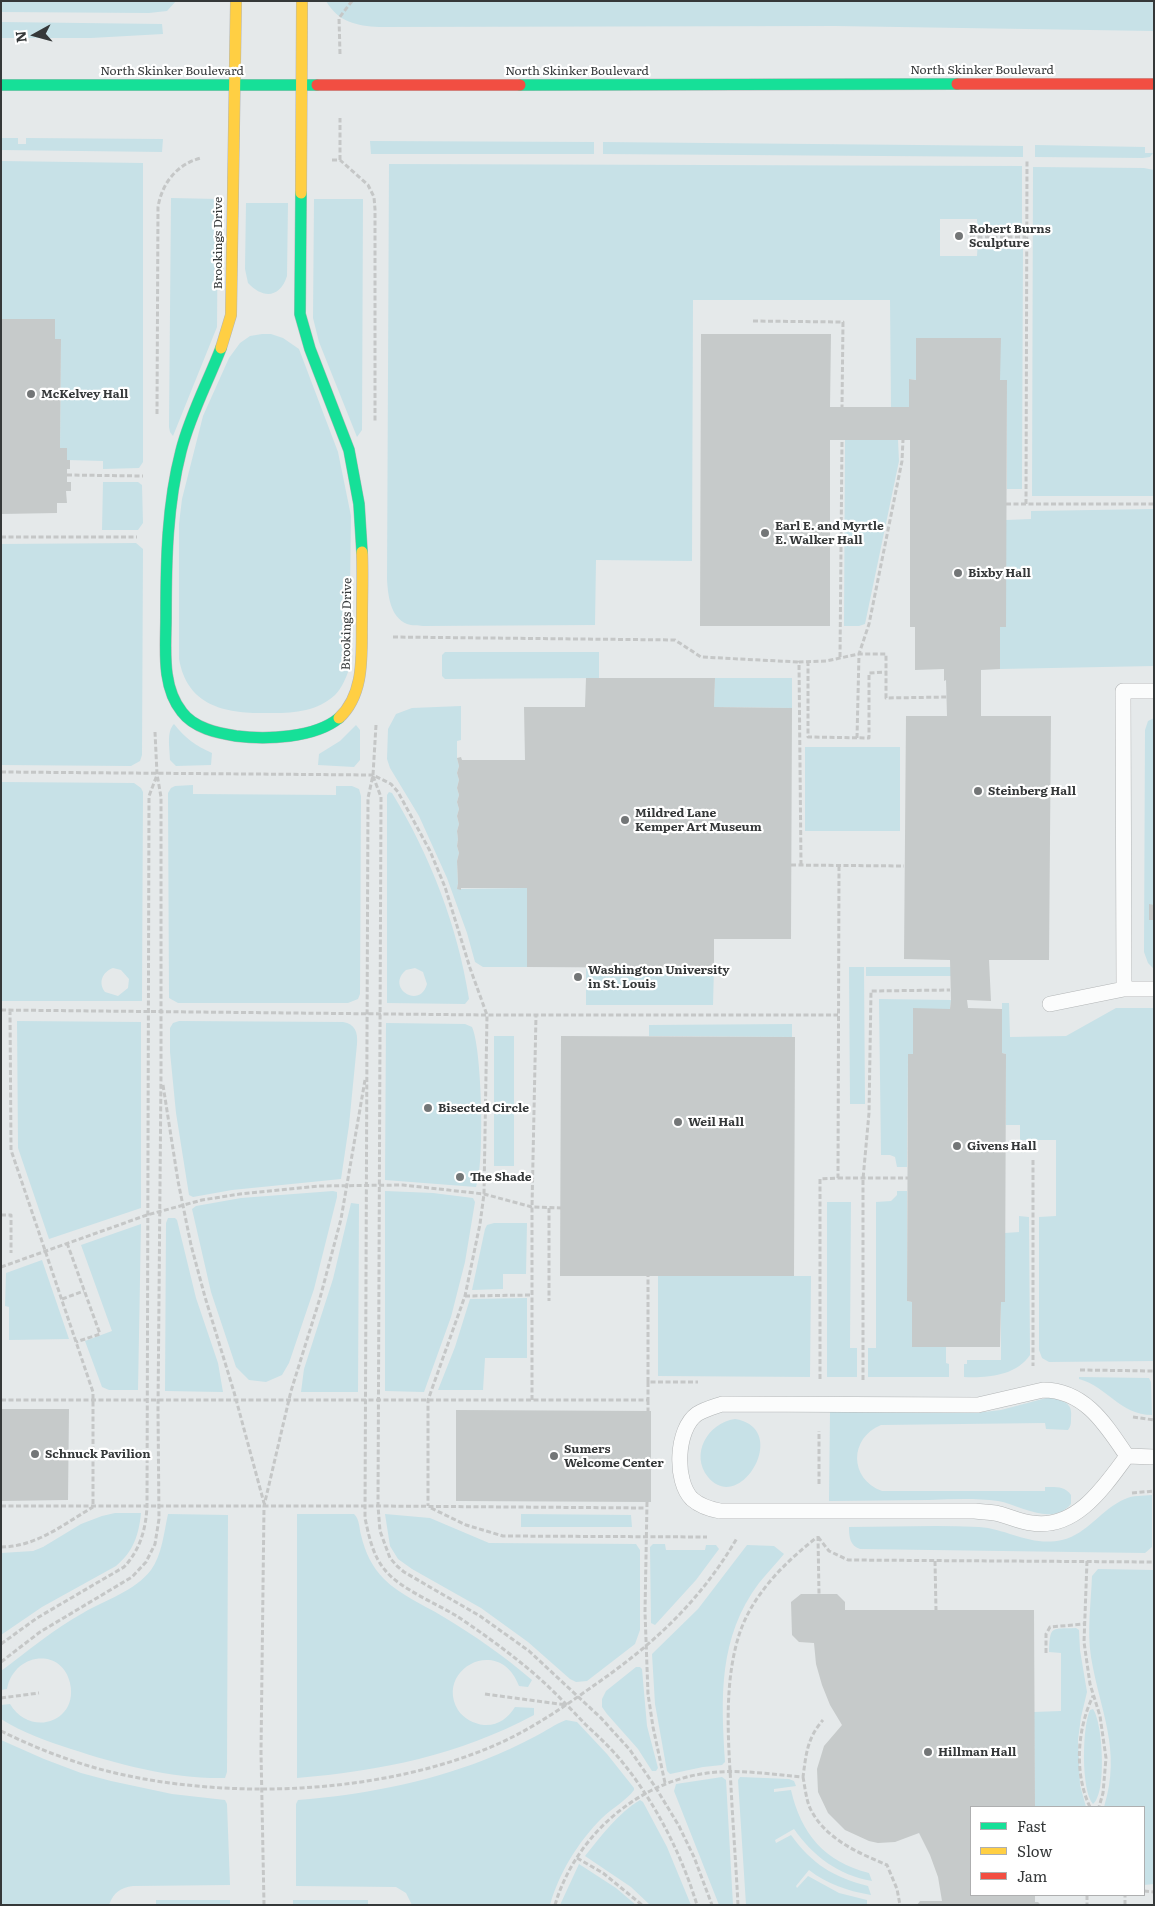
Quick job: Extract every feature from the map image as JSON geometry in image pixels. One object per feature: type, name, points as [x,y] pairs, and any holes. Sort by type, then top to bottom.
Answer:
[{"type":"street","name":"Brookings Drive","points":[[236,1],[232,315],[226,338],[194,410],[181,448],[171,492],[168,530],[166,666],[169,687],[177,705],[186,717],[204,729],[224,735],[243,736],[290,736],[324,728],[349,707],[357,692],[361,670],[362,538],[356,482],[342,427],[309,349],[300,314],[302,1]]},
{"type":"street","name":"North Skinker Boulevard","points":[[1,85],[1154,84]]},
{"type":"lane","points":[[1124,989],[1122,691],[1154,692]]},
{"type":"lane","points":[[1050,1004],[1124,989],[1154,989]]},
{"type":"lane","points":[[1043,1390],[1064,1392],[1079,1399],[1092,1409],[1127,1456],[1111,1477],[1082,1508],[1060,1522],[1045,1525],[994,1513],[975,1511],[720,1511],[704,1507],[691,1498],[683,1484],[680,1466],[681,1445],[687,1426],[695,1415],[708,1408],[722,1404],[815,1406],[978,1405],[1043,1390]]},
{"type":"lane","points":[[1127,1456],[1154,1456]]},
{"type":"path","points":[[340,18],[352,1]]},
{"type":"path","points":[[340,148],[340,160],[368,185],[374,197],[376,209],[375,431]]},
{"type":"path","points":[[157,421],[158,206],[160,193],[169,178],[179,168],[204,158]]},
{"type":"path","points":[[1026,504],[1027,161]]},
{"type":"path","points":[[970,237],[1026,237]]},
{"type":"path","points":[[753,321],[843,322],[842,407]]},
{"type":"path","points":[[840,658],[842,440]]},
{"type":"path","points":[[857,738],[859,654],[869,624],[902,462],[903,440]]},
{"type":"path","points":[[67,476],[144,476]]},
{"type":"path","points":[[1006,504],[1154,504]]},
{"type":"path","points":[[1,537],[141,537]]},
{"type":"path","points":[[391,636],[675,640],[701,657],[799,662],[826,661],[859,654],[886,654],[886,698],[947,697]]},
{"type":"path","points":[[808,661],[808,737],[869,738],[869,672],[886,672]]},
{"type":"path","points":[[799,662],[801,865]]},
{"type":"path","points":[[1,772],[373,775],[391,784],[398,792],[430,851],[445,887],[487,1015],[484,1194],[466,1296],[428,1400],[428,1506]]},
{"type":"path","points":[[1,1644],[37,1618],[124,1567],[132,1559],[144,1532],[146,1506],[148,796],[157,774]]},
{"type":"path","points":[[1,1662],[47,1628],[132,1577],[146,1562],[155,1544],[159,1519],[158,1400],[161,1074],[161,797],[157,774]]},
{"type":"path","points":[[373,775],[368,798],[366,1070],[365,1518],[369,1538],[376,1556],[386,1572],[492,1640],[531,1671],[626,1766],[645,1793],[668,1832],[690,1882],[697,1905]]},
{"type":"path","points":[[373,775],[381,797],[378,1506],[382,1539],[390,1558],[404,1572],[453,1599],[504,1632],[542,1662],[624,1744],[656,1788],[679,1826],[694,1857],[712,1905]]},
{"type":"path","points":[[791,865],[904,866]]},
{"type":"path","points":[[838,1178],[839,866]]},
{"type":"path","points":[[863,1383],[863,1179],[869,1113],[871,991],[950,990]]},
{"type":"path","points":[[1,1010],[487,1015],[838,1015]]},
{"type":"path","points":[[10,1010],[11,1150],[94,1400],[93,1506]]},
{"type":"path","points":[[532,1400],[532,1207],[536,1015]]},
{"type":"path","points":[[264,1905],[262,1789],[264,1506],[289,1400],[339,1228],[348,1185],[366,1070]]},
{"type":"path","points":[[161,1074],[183,1205],[205,1297],[236,1401],[264,1506]]},
{"type":"path","points":[[1033,1160],[1033,1370]]},
{"type":"path","points":[[819,1594],[818,1537],[814,1512],[820,1179],[908,1178]]},
{"type":"path","points":[[1,1267],[160,1211],[240,1194],[319,1186],[380,1185],[484,1194],[532,1207],[561,1208]]},
{"type":"path","points":[[549,1208],[549,1301]]},
{"type":"path","points":[[1,1215],[11,1215],[11,1254]]},
{"type":"path","points":[[67,1243],[100,1334],[76,1342]]},
{"type":"path","points":[[648,1276],[648,1411]]},
{"type":"path","points":[[62,1299],[84,1291]]},
{"type":"path","points":[[466,1296],[532,1295]]},
{"type":"path","points":[[1138,1371],[1154,1371]]},
{"type":"path","points":[[648,1382],[658,1382]]},
{"type":"path","points":[[1,1400],[648,1400]]},
{"type":"path","points":[[646,1502],[645,1647],[648,1694],[665,1783]]},
{"type":"path","points":[[1,1506],[646,1508]]},
{"type":"path","points":[[1,1547],[21,1546],[38,1540],[93,1506]]},
{"type":"path","points":[[428,1506],[466,1525],[503,1536],[710,1537]]},
{"type":"path","points":[[1,1731],[45,1750],[109,1772],[188,1786],[262,1789],[342,1784],[435,1766],[500,1743],[539,1723],[567,1705],[645,1647],[676,1620],[725,1558],[738,1537],[728,1537]]},
{"type":"path","points":[[809,1537],[818,1537]]},
{"type":"path","points":[[818,1537],[829,1551],[848,1560],[1154,1562]]},
{"type":"path","points":[[738,1905],[730,1772],[729,1686],[733,1657],[750,1611],[774,1577],[790,1558],[818,1537]]},
{"type":"path","points":[[1087,1561],[1084,1624],[1086,1658],[1093,1696],[1100,1716],[1106,1758],[1103,1793],[1099,1806]]},
{"type":"path","points":[[935,1562],[936,1610]]},
{"type":"path","points":[[1046,1653],[1046,1634],[1050,1627],[1084,1624]]},
{"type":"path","points":[[1,1698],[39,1692]]},
{"type":"path","points":[[485,1694],[567,1705]]},
{"type":"path","points":[[1089,1806],[1085,1798],[1080,1755],[1083,1721],[1093,1696]]},
{"type":"path","points":[[823,1720],[813,1731],[807,1750],[803,1777],[810,1808],[823,1828],[858,1853],[887,1865],[897,1889],[900,1905]]},
{"type":"path","points":[[555,1905],[577,1858],[609,1819],[627,1804],[645,1793],[665,1783],[702,1774],[730,1772],[803,1777]]},
{"type":"path","points":[[577,1858],[603,1873],[642,1905]]},
{"type":"shaded area","points":[[1,1],[176,1],[167,11],[149,13],[1,12]]},
{"type":"shaded area","points":[[326,1],[1154,1],[1154,31],[835,26],[379,27],[349,22],[336,14]]},
{"type":"shaded area","points":[[1,22],[162,24],[163,34],[91,38],[1,38]]},
{"type":"shaded area","points":[[1,138],[18,138],[18,144],[26,144],[26,138],[163,139],[162,152],[1,150]]},
{"type":"shaded area","points":[[370,141],[594,142],[594,154],[371,154]]},
{"type":"shaded area","points":[[603,142],[1023,146],[1023,157],[603,154]]},
{"type":"shaded area","points":[[1035,145],[1145,147],[1145,153],[1153,153],[1150,157],[1143,158],[1035,157]]},
{"type":"shaded area","points":[[1,161],[143,163],[143,462],[139,468],[103,469],[103,461],[67,460],[67,449],[60,448],[61,339],[55,339],[55,319],[1,319]]},
{"type":"shaded area","points":[[389,164],[1022,166],[1022,234],[978,234],[977,219],[940,219],[940,256],[977,256],[978,240],[1023,241],[1022,489],[1007,489],[1007,380],[1000,380],[1000,338],[916,338],[916,380],[910,379],[909,407],[891,407],[890,300],[693,300],[692,561],[596,560],[595,625],[423,626],[411,625],[401,621],[391,605],[387,579]]},
{"type":"shaded area","points":[[1033,167],[1144,168],[1154,170],[1154,496],[1032,496]]},
{"type":"shaded area","points":[[171,198],[218,199],[217,327],[173,436],[169,427]]},
{"type":"shaded area","points":[[314,199],[363,199],[362,430],[357,437],[319,342],[313,318]]},
{"type":"shaded area","points":[[246,203],[288,203],[287,276],[280,289],[271,294],[259,292],[248,283],[245,269]]},
{"type":"shaded area","points":[[271,334],[283,338],[299,349],[338,452],[351,516],[349,669],[340,689],[335,695],[314,708],[290,712],[242,712],[214,706],[202,699],[192,689],[184,676],[179,659],[179,524],[182,499],[203,416],[229,358],[240,343],[250,336]]},
{"type":"shaded area","points":[[845,440],[898,440],[899,461],[865,624],[859,626],[844,626]]},
{"type":"shaded area","points":[[103,482],[138,482],[142,485],[143,523],[138,530],[102,530]]},
{"type":"shaded area","points":[[1154,509],[1154,666],[1000,669],[1000,627],[1006,627],[1006,520],[1031,519],[1031,511]]},
{"type":"shaded area","points":[[136,543],[143,549],[142,755],[140,761],[131,766],[1,765],[1,544]]},
{"type":"shaded area","points":[[445,652],[599,652],[599,678],[445,679],[442,676],[442,655]]},
{"type":"shaded area","points":[[715,678],[792,678],[792,708],[714,707]]},
{"type":"shaded area","points":[[461,706],[461,740],[457,741],[459,766],[457,773],[459,780],[457,788],[459,795],[457,802],[459,809],[457,816],[459,824],[457,846],[459,853],[457,861],[457,889],[527,888],[527,967],[483,967],[475,962],[467,933],[447,878],[419,816],[390,768],[387,759],[388,729],[396,714],[412,708]]},
{"type":"shaded area","points":[[1154,718],[1154,905],[1149,905],[1149,919],[1154,920],[1154,969],[1148,963],[1144,952],[1145,730],[1148,721]]},
{"type":"shaded area","points":[[174,724],[191,741],[212,753],[211,765],[176,766],[170,760],[169,736]]},
{"type":"shaded area","points":[[356,725],[360,730],[360,760],[354,767],[318,765],[319,754],[340,741]]},
{"type":"shaded area","points":[[805,747],[900,747],[900,831],[805,831]]},
{"type":"shaded area","points":[[1,782],[134,783],[143,792],[142,1001],[1,1001]],"holes":[[[113,968],[121,970],[129,979],[128,988],[118,996],[105,992],[102,978],[106,972]]]},
{"type":"shaded area","points":[[193,785],[193,794],[336,795],[336,786],[352,786],[359,789],[361,796],[360,994],[358,999],[348,1003],[178,1003],[169,998],[168,793],[175,786]]},
{"type":"shaded area","points":[[389,792],[392,793],[406,817],[419,841],[441,892],[458,945],[464,972],[469,999],[465,1004],[387,1003],[387,795]],"holes":[[[415,968],[423,972],[427,984],[423,992],[412,996],[406,994],[399,983],[406,970]]]},
{"type":"shaded area","points":[[586,967],[714,968],[713,1005],[586,1005]]},
{"type":"shaded area","points":[[849,967],[864,967],[865,1104],[850,1104]]},
{"type":"shaded area","points":[[866,967],[951,967],[951,976],[866,976]]},
{"type":"shaded area","points":[[879,999],[951,1000],[950,1009],[913,1009],[913,1054],[908,1054],[907,1167],[897,1167],[895,1157],[881,1155]]},
{"type":"shaded area","points":[[1002,1003],[1009,1003],[1010,1037],[1066,1036],[1116,1008],[1154,1008],[1154,1361],[1049,1362],[1042,1358],[1039,1350],[1039,1217],[1056,1216],[1056,1140],[1020,1140],[1020,1125],[1006,1125],[1006,1054],[1002,1053]]},
{"type":"shaded area","points":[[17,1021],[141,1022],[141,1208],[49,1239],[18,1148]]},
{"type":"shaded area","points":[[179,1021],[343,1022],[353,1027],[357,1036],[357,1044],[349,1125],[341,1179],[232,1190],[193,1197],[189,1195],[176,1113],[170,1052],[170,1028],[173,1023]]},
{"type":"shaded area","points":[[386,1023],[465,1024],[472,1027],[478,1058],[481,1107],[481,1156],[476,1187],[385,1180]]},
{"type":"shaded area","points":[[792,1024],[792,1037],[649,1036],[649,1025]]},
{"type":"shaded area","points":[[494,1036],[514,1036],[514,1166],[494,1166]]},
{"type":"shaded area","points":[[385,1191],[433,1193],[473,1198],[475,1202],[465,1262],[451,1317],[424,1392],[385,1391]]},
{"type":"shaded area","points":[[897,1191],[907,1191],[907,1301],[912,1302],[912,1347],[946,1347],[946,1363],[949,1364],[949,1377],[868,1377],[868,1348],[876,1348],[876,1202],[891,1201],[897,1195]]},
{"type":"shaded area","points":[[337,1192],[337,1197],[314,1289],[289,1363],[282,1375],[266,1382],[249,1380],[236,1367],[211,1292],[192,1209],[196,1206],[241,1198]]},
{"type":"shaded area","points":[[827,1202],[851,1202],[850,1348],[857,1348],[857,1377],[827,1377]]},
{"type":"shaded area","points":[[351,1203],[359,1204],[358,1392],[301,1392],[304,1369],[333,1279]]},
{"type":"shaded area","points":[[1019,1216],[1029,1217],[1030,1355],[1017,1367],[1000,1374],[964,1377],[964,1364],[967,1364],[967,1360],[1001,1360],[1001,1302],[1005,1302],[1005,1233],[1019,1232]]},
{"type":"shaded area","points":[[168,1218],[175,1218],[177,1220],[196,1298],[218,1363],[223,1392],[165,1391],[166,1223]]},
{"type":"shaded area","points":[[494,1223],[527,1223],[526,1274],[503,1274],[503,1289],[472,1290],[485,1229],[487,1225]]},
{"type":"shaded area","points":[[141,1224],[138,1390],[109,1390],[102,1387],[85,1341],[112,1331],[81,1245]]},
{"type":"shaded area","points":[[42,1260],[69,1339],[9,1340],[9,1307],[5,1306],[6,1273]]},
{"type":"shaded area","points":[[658,1276],[811,1276],[810,1377],[658,1376]]},
{"type":"shaded area","points":[[527,1298],[527,1358],[485,1358],[483,1390],[438,1390],[455,1347],[470,1299]]},
{"type":"shaded area","points":[[1079,1377],[1149,1378],[1151,1382],[1152,1415],[1141,1414],[1122,1406],[1098,1388],[1079,1379]]},
{"type":"shaded area","points":[[1050,1397],[1069,1405],[1071,1423],[1068,1430],[1046,1429],[1045,1423],[881,1425],[863,1439],[857,1458],[863,1477],[871,1485],[882,1491],[1045,1491],[1045,1487],[1056,1487],[1066,1490],[1071,1495],[1071,1504],[1063,1511],[1054,1514],[1036,1513],[1007,1503],[981,1499],[829,1501],[830,1412],[975,1413],[1001,1410]]},
{"type":"shaded area","points":[[735,1419],[752,1426],[759,1437],[760,1452],[755,1466],[746,1478],[734,1486],[721,1486],[708,1477],[703,1468],[701,1450],[709,1433],[725,1422]]},
{"type":"shaded area","points":[[1152,1495],[1152,1547],[1145,1553],[860,1549],[854,1546],[849,1534],[849,1527],[979,1527],[1051,1542],[1071,1537],[1087,1527],[1116,1503],[1135,1496]]},
{"type":"shaded area","points":[[115,1513],[141,1513],[139,1529],[134,1542],[122,1561],[42,1607],[1,1635],[1,1553],[33,1551],[81,1524]]},
{"type":"shaded area","points":[[168,1514],[228,1515],[227,1772],[225,1778],[205,1778],[147,1770],[90,1755],[44,1740],[1,1719],[1,1705],[10,1704],[29,1721],[40,1723],[51,1721],[60,1716],[67,1708],[71,1696],[70,1683],[65,1671],[58,1664],[48,1659],[28,1661],[19,1667],[11,1677],[7,1689],[1,1690],[1,1671],[62,1626],[137,1584],[155,1564]]},
{"type":"shaded area","points":[[297,1514],[354,1514],[358,1521],[367,1553],[376,1569],[390,1585],[477,1638],[532,1680],[528,1687],[519,1686],[510,1670],[498,1662],[485,1660],[472,1663],[462,1671],[455,1682],[453,1695],[458,1710],[463,1716],[476,1723],[489,1725],[502,1720],[515,1707],[534,1708],[534,1715],[477,1741],[419,1759],[359,1771],[297,1778]]},
{"type":"shaded area","points":[[385,1514],[430,1518],[489,1543],[636,1544],[640,1550],[640,1630],[635,1644],[587,1681],[576,1682],[570,1679],[528,1642],[481,1608],[398,1559],[390,1546]]},
{"type":"shaded area","points":[[521,1514],[631,1515],[632,1527],[521,1527]]},
{"type":"shaded area","points":[[653,1544],[665,1544],[666,1550],[705,1550],[706,1545],[716,1545],[719,1549],[696,1580],[655,1625],[651,1623],[650,1547]]},
{"type":"shaded area","points":[[747,1545],[774,1546],[784,1554],[759,1583],[746,1604],[736,1625],[729,1647],[723,1691],[725,1762],[722,1765],[670,1774],[667,1771],[655,1704],[652,1654],[698,1609]]},
{"type":"shaded area","points":[[1098,1569],[1154,1570],[1154,1884],[1145,1885],[1145,1806],[1104,1806],[1111,1767],[1108,1731],[1095,1677],[1089,1637],[1092,1576]]},
{"type":"shaded area","points":[[1076,1628],[1079,1630],[1080,1650],[1087,1692],[1078,1740],[1080,1785],[1086,1806],[1035,1806],[1034,1712],[1061,1711],[1061,1653],[1049,1652],[1051,1633],[1057,1629]]},
{"type":"shaded area","points":[[636,1667],[642,1669],[647,1726],[658,1768],[656,1771],[652,1771],[638,1749],[602,1707],[602,1699],[606,1691]]},
{"type":"shaded area","points":[[1093,1709],[1099,1728],[1102,1773],[1097,1798],[1093,1804],[1086,1786],[1084,1744],[1087,1718],[1090,1710]]},
{"type":"shaded area","points":[[566,1720],[577,1722],[607,1754],[634,1790],[602,1818],[585,1837],[570,1858],[550,1905],[412,1905],[406,1893],[396,1887],[296,1886],[296,1804],[298,1800],[392,1787],[439,1775],[497,1755]]},
{"type":"shaded area","points":[[1,1740],[81,1773],[172,1794],[225,1800],[227,1804],[230,1885],[133,1886],[118,1891],[109,1905],[1,1905]]},
{"type":"shaded area","points":[[722,1777],[726,1780],[733,1905],[719,1905],[674,1791],[676,1784]]},
{"type":"shaded area","points":[[740,1777],[789,1779],[794,1781],[796,1786],[774,1789],[774,1792],[791,1790],[801,1820],[817,1844],[840,1862],[869,1873],[872,1881],[848,1874],[827,1863],[809,1848],[794,1829],[775,1840],[776,1843],[791,1835],[815,1862],[834,1874],[868,1886],[871,1895],[838,1886],[809,1870],[796,1886],[797,1888],[808,1876],[839,1893],[867,1900],[867,1905],[746,1905],[738,1780]]},
{"type":"shaded area","points":[[640,1800],[643,1802],[667,1847],[691,1905],[650,1905],[631,1887],[585,1856],[617,1818]]},
{"type":"shaded area","points":[[579,1864],[616,1888],[636,1905],[560,1905]]},
{"type":"shaded area","points":[[156,1900],[230,1900],[230,1905],[156,1905]]},
{"type":"shaded area","points":[[293,1900],[368,1900],[368,1905],[293,1905]]},
{"type":"building","name":"McKelvey Hall","points":[[1,319],[55,319],[55,339],[61,339],[60,448],[67,448],[67,460],[70,460],[70,469],[67,469],[67,482],[71,482],[71,491],[66,491],[67,503],[57,503],[57,513],[1,514]]},
{"type":"building","points":[[701,334],[831,334],[830,407],[909,407],[909,379],[916,380],[916,338],[1001,338],[1000,380],[1007,380],[1006,627],[1000,627],[1000,669],[981,670],[981,716],[1051,716],[1049,960],[989,960],[991,1001],[967,1000],[968,1008],[1002,1009],[1002,1053],[1006,1054],[1005,1302],[1001,1302],[1000,1347],[912,1347],[912,1302],[907,1301],[908,1054],[913,1054],[913,1008],[950,1009],[951,1000],[950,960],[904,959],[906,716],[947,716],[944,669],[915,670],[915,627],[910,627],[910,440],[830,440],[830,626],[700,626]]},
{"type":"building","name":"Mildred Lane Kemper Art Museum","points":[[586,678],[715,678],[714,707],[792,708],[791,939],[714,939],[714,968],[527,967],[527,888],[457,889],[457,861],[459,853],[457,831],[459,824],[457,816],[459,809],[457,802],[459,795],[457,788],[459,780],[457,773],[459,766],[457,758],[461,757],[462,760],[525,760],[524,707],[585,707]]},
{"type":"building","points":[[1149,904],[1154,905],[1154,920],[1149,920]]},
{"type":"building","name":"Weil Hall","points":[[561,1036],[795,1037],[794,1276],[560,1276]]},
{"type":"building","name":"Schnuck Pavilion","points":[[1,1409],[69,1409],[68,1500],[1,1501]]},
{"type":"building","name":"Sumers Welcome Center","points":[[456,1410],[651,1411],[651,1502],[456,1501]]},
{"type":"building","name":"Hillman Hall","points":[[801,1594],[837,1594],[845,1602],[845,1610],[1034,1610],[1035,1806],[970,1806],[970,1896],[1035,1896],[1035,1902],[1041,1905],[917,1905],[920,1901],[942,1901],[938,1877],[919,1833],[895,1842],[878,1843],[845,1830],[828,1813],[818,1792],[817,1769],[824,1746],[842,1725],[830,1705],[822,1685],[816,1664],[814,1643],[799,1642],[792,1635],[791,1602]]},
{"type":"traffic: fast","points":[[520,85],[957,84]]},
{"type":"traffic: fast","points":[[1,85],[317,85]]},
{"type":"traffic: fast","points":[[301,193],[300,314],[310,349],[349,450],[359,504],[362,552]]},
{"type":"traffic: fast","points":[[221,348],[185,438],[176,471],[170,512],[167,554],[166,666],[171,691],[175,702],[187,718],[199,726],[236,736],[261,738],[304,734],[329,725],[339,718]]},
{"type":"traffic: slow","points":[[221,348],[231,315],[236,1]]},
{"type":"traffic: slow","points":[[301,193],[302,1]]},
{"type":"traffic: slow","points":[[339,718],[348,708],[354,697],[360,672],[362,645],[362,552]]},
{"type":"traffic: jam","points":[[957,84],[1154,84]]},
{"type":"traffic: jam","points":[[317,85],[520,85]]},
{"type":"place","name":"Robert Burns Sculpture","points":[[959,236]]},
{"type":"place","name":"McKelvey Hall","points":[[31,394]]},
{"type":"place","name":"Earl E. and Myrtle E. Walker Hall","points":[[765,533]]},
{"type":"place","name":"Bixby Hall","points":[[958,573]]},
{"type":"place","name":"Steinberg Hall","points":[[978,791]]},
{"type":"place","name":"Mildred Lane Kemper Art Museum","points":[[625,820]]},
{"type":"place","name":"Washington University in St. Louis","points":[[578,977]]},
{"type":"place","name":"Bisected Circle","points":[[428,1108]]},
{"type":"place","name":"Weil Hall","points":[[678,1122]]},
{"type":"place","name":"Givens Hall","points":[[957,1146]]},
{"type":"place","name":"The Shade","points":[[460,1177]]},
{"type":"place","name":"Schnuck Pavilion","points":[[35,1454]]},
{"type":"place","name":"Sumers Welcome Center","points":[[554,1456]]},
{"type":"place","name":"Hillman Hall","points":[[928,1752]]}]
